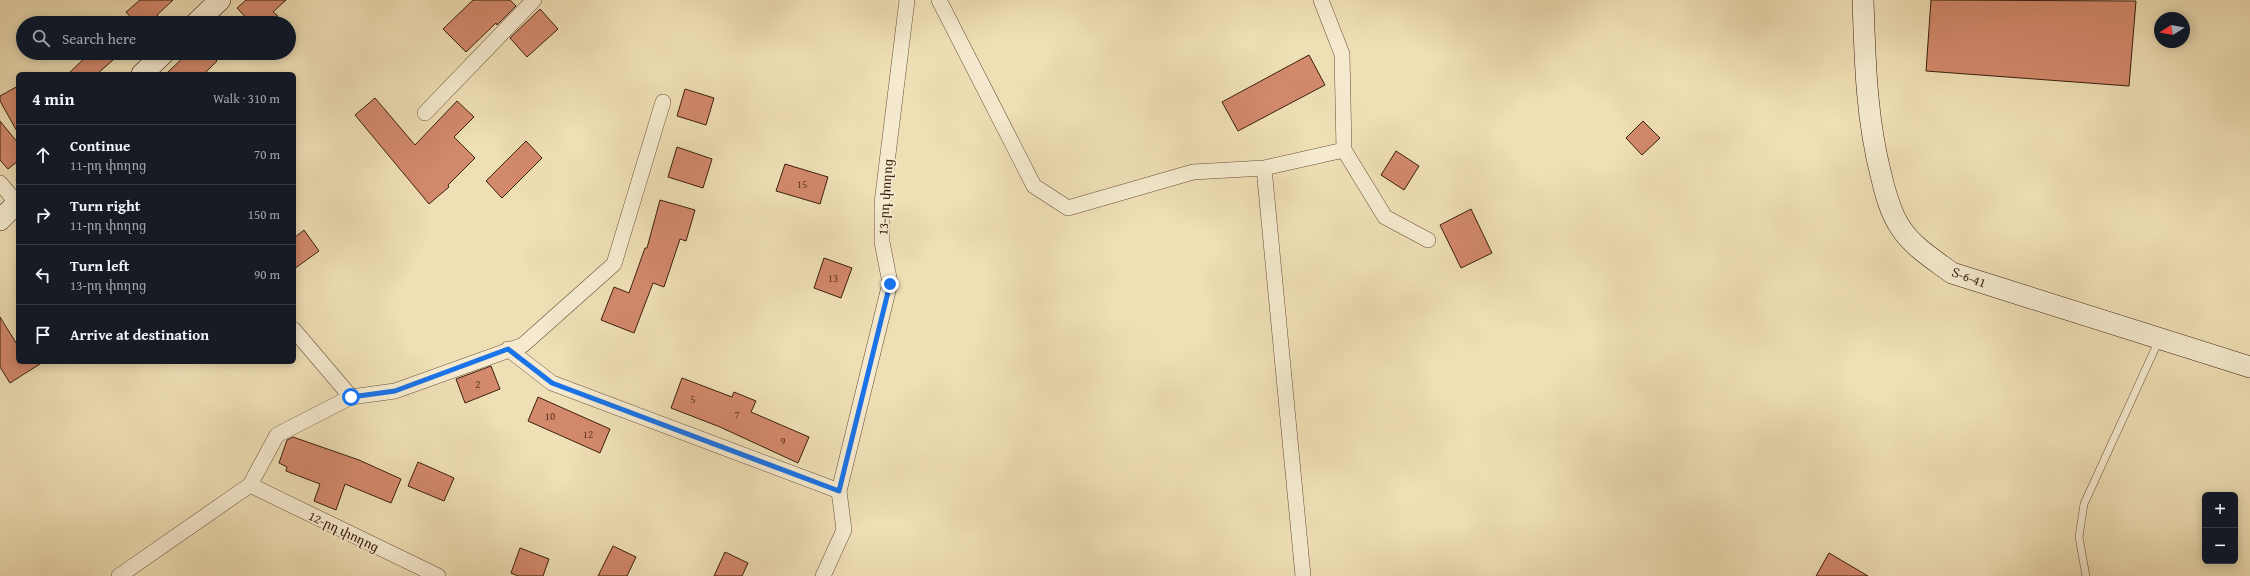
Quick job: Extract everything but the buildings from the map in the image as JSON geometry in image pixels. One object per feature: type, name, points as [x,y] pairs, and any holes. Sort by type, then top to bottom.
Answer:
[{"type":"main road","points":[[203,16],[220,0]]},
{"type":"main road","name":"Տ-6-41","points":[[1864,0],[1867,98],[1874,147],[1887,198],[1899,226],[1914,245],[1952,273],[2250,367]]},
{"type":"main road","points":[[144,72],[157,60]]},
{"type":"main road","points":[[0,220],[16,204]]},
{"type":"street","points":[[426,113],[534,0]]},
{"type":"street","name":"13-րդ փողոց","points":[[823,576],[844,530],[839,491],[890,284],[882,242],[882,203],[908,0]]},
{"type":"street","points":[[939,0],[1034,186],[1068,208],[1193,172],[1264,168],[1344,150]]},
{"type":"street","points":[[1321,0],[1342,54],[1344,150],[1385,217],[1428,240]]},
{"type":"street","points":[[119,576],[250,485],[277,435],[351,397],[395,391],[508,349],[523,345],[614,264],[663,102]]},
{"type":"street","points":[[1264,168],[1303,576]]},
{"type":"street","points":[[0,183],[16,200]]},
{"type":"street","points":[[296,332],[351,397]]},
{"type":"street","points":[[508,349],[552,383],[839,491]]},
{"type":"street","name":"12-րդ փողոց","points":[[250,485],[438,576]]},
{"type":"lane","points":[[2086,576],[2079,537],[2084,504],[2160,338]]},
{"type":"route","points":[[351,397],[395,391],[508,349],[552,383],[839,491],[890,284]]}]
